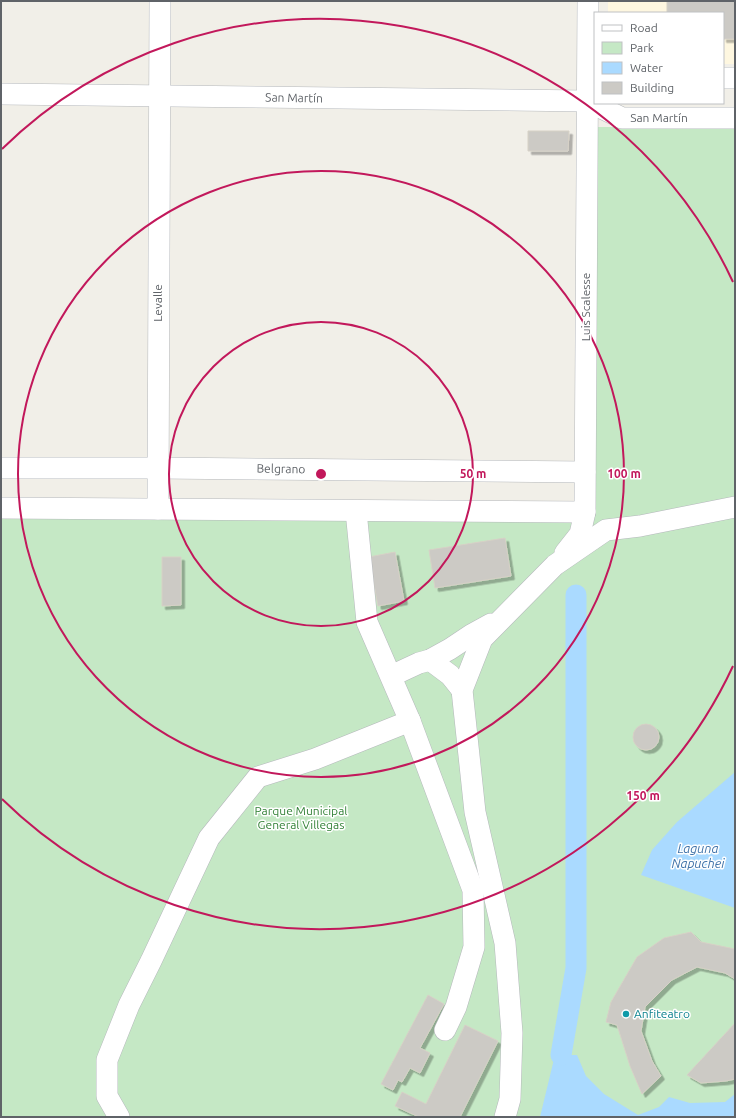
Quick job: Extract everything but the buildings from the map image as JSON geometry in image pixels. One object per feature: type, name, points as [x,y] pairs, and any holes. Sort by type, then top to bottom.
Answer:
[{"type":"street","name":"Levalle","points":[[158,509],[160,1]]},
{"type":"street","name":"Luis Scalesse","points":[[555,565],[580,534],[585,512],[591,98],[588,1]]},
{"type":"street","points":[[724,78],[735,78]]},
{"type":"street","name":"San Martín","points":[[1,94],[591,98]]},
{"type":"street","name":"San Martín","points":[[600,104],[622,118],[735,118]]},
{"type":"street","name":"Belgrano","points":[[1,468],[585,472]]},
{"type":"street","points":[[1,508],[585,512],[592,525],[606,530],[640,526],[735,507]]},
{"type":"street","points":[[356,511],[367,622],[410,722],[473,890],[474,947],[456,1007],[446,1030]]},
{"type":"street","points":[[505,1117],[510,1099],[512,1033],[505,943],[475,812],[462,690],[482,639],[555,565],[606,530]]},
{"type":"street","points":[[391,676],[419,663],[430,660],[504,617]]},
{"type":"street","points":[[430,660],[450,675],[462,690]]},
{"type":"street","points":[[119,1117],[107,1096],[107,1060],[129,1005],[209,838],[258,777],[314,759],[410,722]]},
{"type":"shaded area","points":[[608,1],[735,1],[735,64],[724,64],[724,12],[608,12]]},
{"type":"green space","name":"Parque Municipal General Villegas","points":[[595,127],[735,127],[735,1117],[1,1117],[1,517],[592,520]]},
{"type":"water","name":"Laguna Napuchei","points":[[735,772],[735,908],[641,875],[652,850],[677,822]]},
{"type":"water","points":[[555,1055],[577,1055],[586,1076],[604,1094],[638,1115],[659,1107],[669,1097],[690,1103],[725,1102],[735,1094],[735,1117],[540,1117]]},
{"type":"waterway","points":[[561,1055],[576,968],[576,595]]},
{"type":"place","name":"Anfiteatro","points":[[626,1014]]}]
